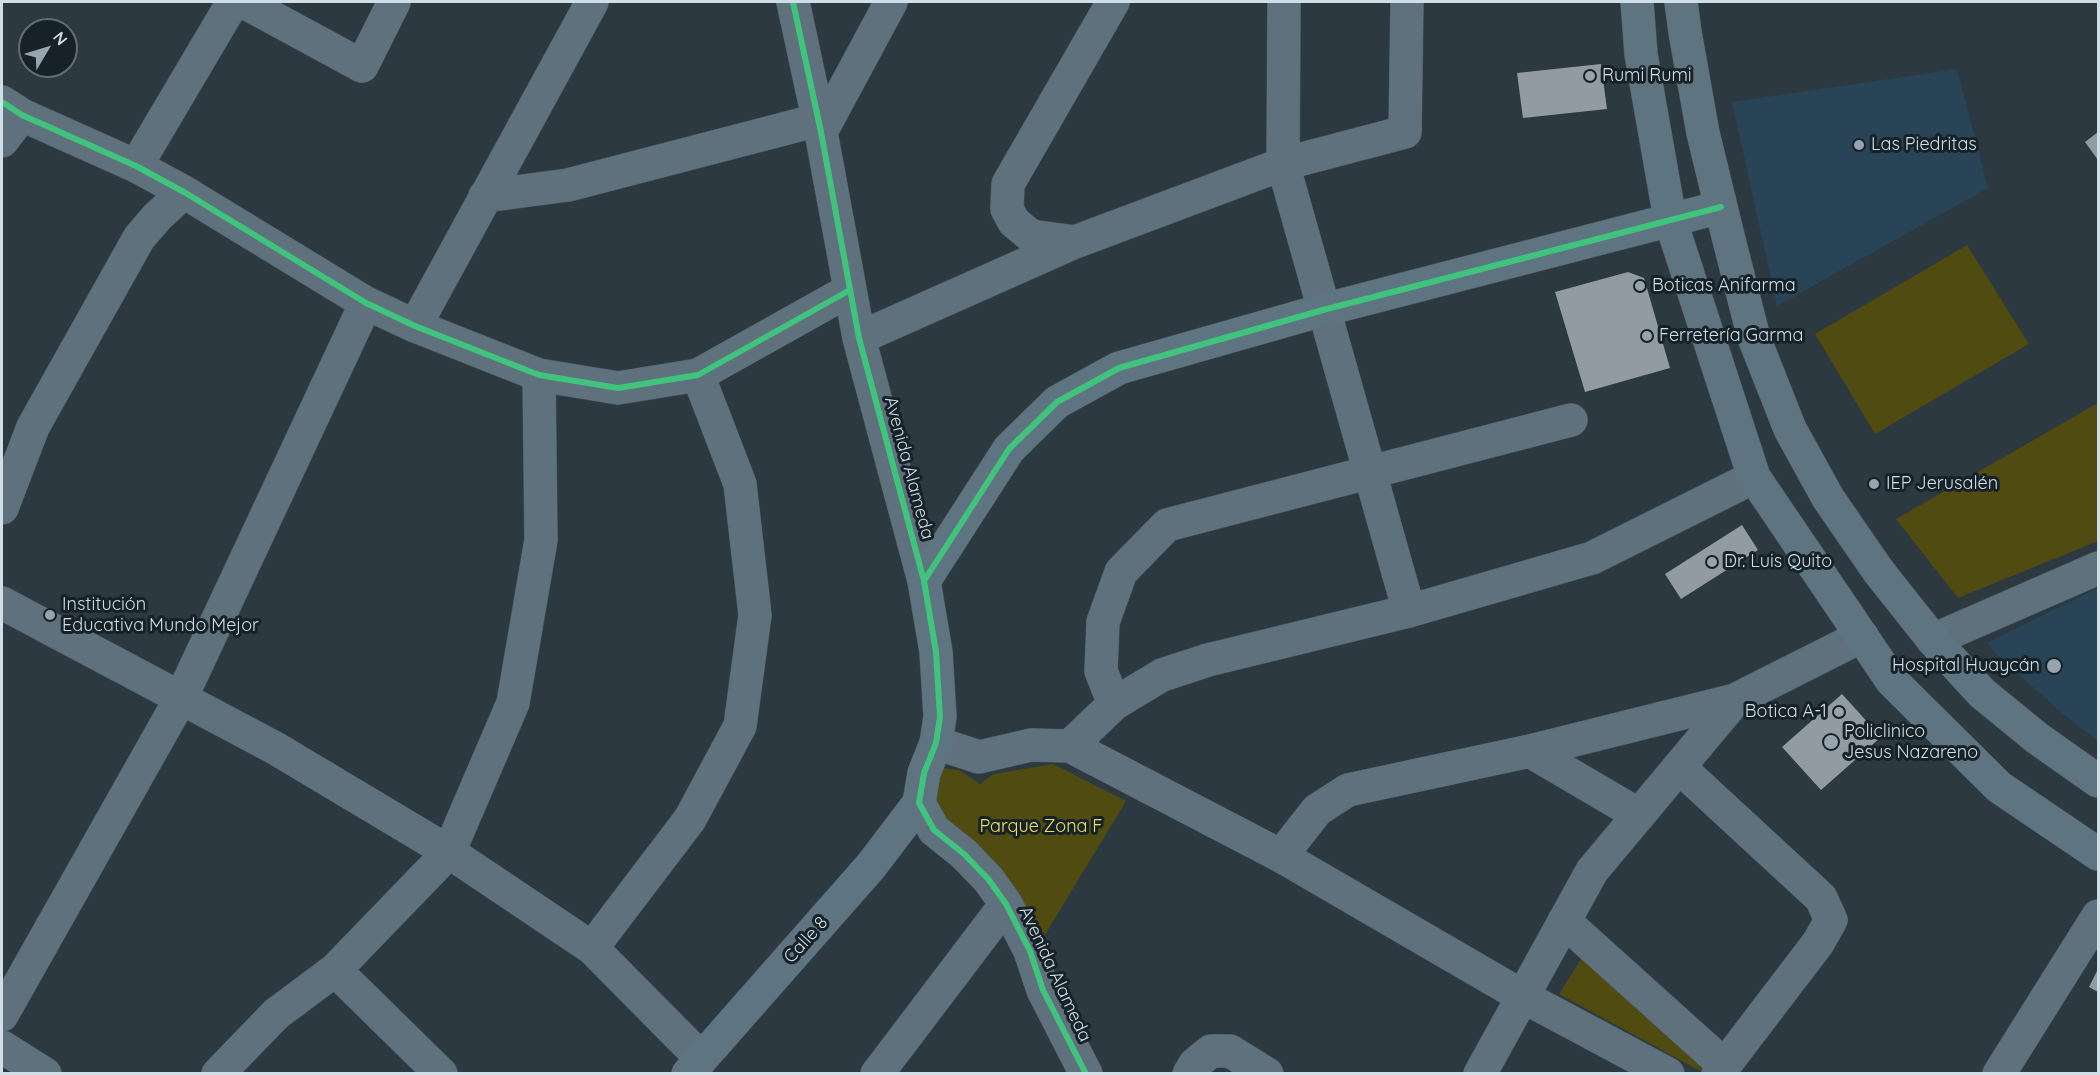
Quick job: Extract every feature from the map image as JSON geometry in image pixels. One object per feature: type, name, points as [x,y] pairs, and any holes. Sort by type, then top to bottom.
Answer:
[{"type":"main road","points":[[1636,2],[1641,54],[1670,219],[1754,477],[1892,681],[1999,787],[2098,854]]},
{"type":"main road","points":[[1682,2],[1703,133],[1754,338],[1790,429],[1828,498],[1880,572],[1933,640],[1982,693],[2037,738],[2098,781]]},
{"type":"main road","points":[[924,581],[1009,449],[1058,402],[1119,368],[1323,310],[1721,207]]},
{"type":"main road","name":"Avenida Alameda","points":[[919,803],[924,773],[936,743],[940,717],[936,652],[924,581]]},
{"type":"main road","name":"Calle 8","points":[[695,1066],[871,867],[919,803]]},
{"type":"street","points":[[135,166],[233,2]]},
{"type":"street","points":[[244,2],[362,66],[394,2]]},
{"type":"street","points":[[415,326],[592,2]]},
{"type":"street","name":"Avenida Alameda","points":[[790,2],[819,126],[859,338],[924,581]]},
{"type":"street","points":[[485,196],[568,185],[819,126],[891,2]]},
{"type":"street","points":[[1075,242],[1031,236],[1014,222],[1007,209],[1008,184],[1113,2]]},
{"type":"street","points":[[1284,2],[1283,164],[1409,611]]},
{"type":"street","points":[[859,338],[1075,242],[1283,164],[1405,132],[1407,2]]},
{"type":"street","points":[[2,141],[12,109],[135,166],[184,192],[366,303],[415,326],[539,375],[618,388],[698,375],[850,290]]},
{"type":"street","points":[[2,508],[33,427],[139,238],[157,217],[184,192]]},
{"type":"street","points":[[2,1015],[181,698],[366,303]]},
{"type":"street","points":[[218,1074],[276,1014],[335,970],[448,852],[513,703],[542,540],[539,375]]},
{"type":"street","points":[[592,948],[690,819],[740,726],[755,615],[740,484],[698,375]]},
{"type":"street","points":[[1114,704],[1101,671],[1103,622],[1121,572],[1167,525],[1571,420]]},
{"type":"street","points":[[1070,746],[1114,704],[1162,675],[1208,660],[1409,611],[1592,558],[1754,477]]},
{"type":"street","points":[[1933,640],[2098,568]]},
{"type":"street","points":[[2,603],[275,748],[448,852],[592,948],[695,1066]]},
{"type":"street","points":[[1281,856],[1317,810],[1348,790],[1530,751],[1735,700],[1862,636]]},
{"type":"street","points":[[1480,1074],[1593,871],[1735,700]]},
{"type":"street","points":[[936,743],[979,757],[1031,745],[1070,746],[1281,856],[1522,996],[1668,1074]]},
{"type":"street","points":[[1530,751],[1639,815]]},
{"type":"street","points":[[1564,921],[1721,1069],[1818,943],[1831,920],[1821,898],[1679,767]]},
{"type":"street","name":"Avenida Alameda","points":[[919,803],[934,830],[989,880],[1006,904],[1030,951],[1043,990],[1086,1074]]},
{"type":"street","points":[[877,1074],[1006,904]]},
{"type":"street","points":[[2012,1070],[2098,916]]},
{"type":"street","points":[[335,970],[441,1074]]},
{"type":"street","points":[[2,1047],[45,1074]]},
{"type":"street","points":[[1190,1074],[1195,1064],[1211,1051],[1230,1050],[1267,1074]]},
{"type":"shaded area","name":"Las Piedritas","points":[[1957,69],[1988,188],[1777,306],[1732,102]]},
{"type":"shaded area","name":"Hospital Huaycán","points":[[2098,588],[2098,741],[2063,714],[1996,654],[1987,643]]},
{"type":"green space","points":[[1967,245],[2029,344],[1875,434],[1815,334]]},
{"type":"green space","points":[[2098,403],[2098,541],[1958,598],[1896,519]]},
{"type":"green space","name":"Parque Zona F","points":[[1053,764],[1126,801],[1040,943],[945,822],[931,800],[940,768],[959,770],[980,784],[993,774]]},
{"type":"green space","points":[[1584,954],[1716,1073],[1704,1073],[1559,994]]},
{"type":"building","points":[[1601,64],[1607,109],[1523,118],[1517,73]]},
{"type":"building","points":[[2098,132],[2098,160],[2085,142]]},
{"type":"building","points":[[1628,272],[1644,278],[1670,368],[1585,392],[1555,292]]},
{"type":"building","name":"Dr. Luis Quito","points":[[1742,525],[1758,550],[1681,599],[1665,574]]},
{"type":"building","name":"Policlinico Jesus Nazareno","points":[[1842,694],[1881,737],[1821,790],[1782,747]]},
{"type":"building","points":[[2098,969],[2098,992],[2089,987]]},
{"type":"cycle path","points":[[793,2],[821,132],[859,338],[924,581],[936,652],[940,717],[936,743],[924,773],[919,803],[934,830],[964,854],[989,880],[1006,904],[1030,951],[1043,990],[1086,1074]]},
{"type":"cycle path","points":[[2,102],[22,115],[136,166],[184,192],[366,303],[415,326],[539,375],[618,388],[698,375],[850,290]]},
{"type":"cycle path","points":[[924,581],[1009,449],[1057,402],[1119,368],[1323,310],[1721,207]]},
{"type":"place","name":"Rumi Rumi","points":[[1590,76]]},
{"type":"place","name":"Las Piedritas","points":[[1859,145]]},
{"type":"place","name":"Boticas Anifarma","points":[[1640,286]]},
{"type":"place","name":"Ferretería Garma","points":[[1647,336]]},
{"type":"place","name":"IEP Jerusalén","points":[[1874,484]]},
{"type":"place","name":"Dr. Luis Quito","points":[[1712,562]]},
{"type":"place","name":"Institución Educativa Mundo Mejor","points":[[50,615]]},
{"type":"place","name":"Hospital Huaycán","points":[[2054,666]]},
{"type":"place","name":"Botica A-1","points":[[1839,712]]},
{"type":"place","name":"Policlinico Jesus Nazareno","points":[[1831,742]]}]
